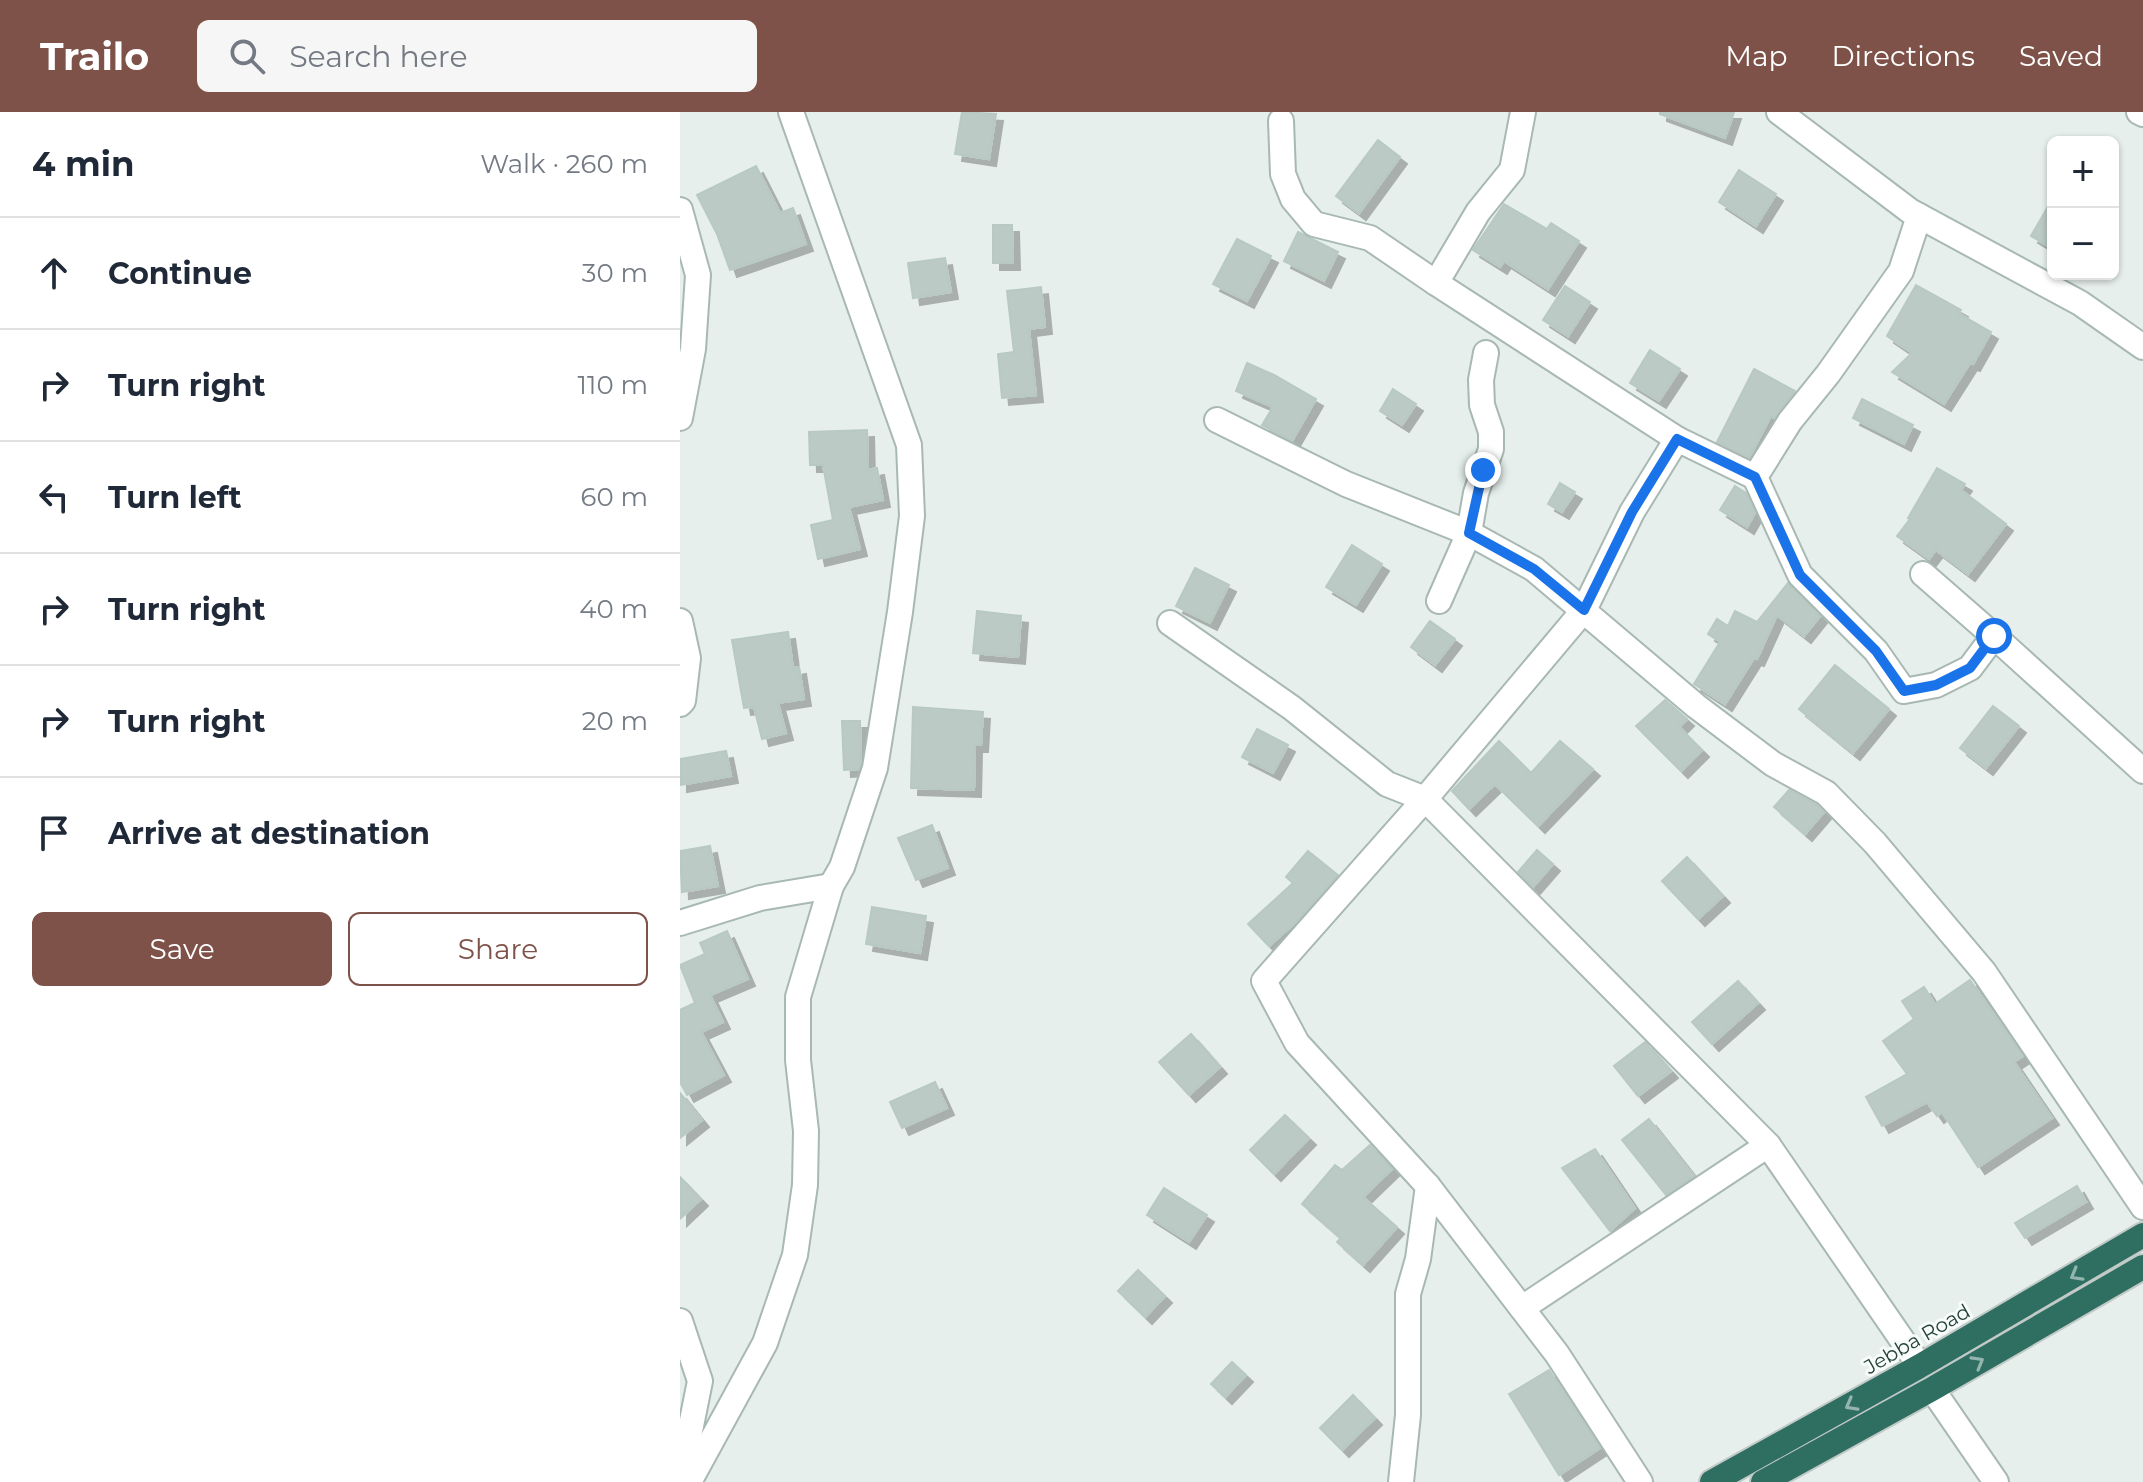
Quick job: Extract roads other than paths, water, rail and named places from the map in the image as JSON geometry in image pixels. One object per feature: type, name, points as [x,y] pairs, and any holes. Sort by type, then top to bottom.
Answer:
[{"type":"highway","name":"Jebba Road","points":[[1712,1482],[1920,1366],[2143,1235]]},
{"type":"highway","points":[[1763,1482],[2143,1267]]},
{"type":"street","points":[[686,1482],[765,1343],[795,1255],[805,1185],[806,1144],[796,1033],[798,997],[831,886],[842,867],[875,768],[912,516],[909,445],[791,112]]},
{"type":"street","points":[[1436,283],[1478,212],[1512,170],[1523,112]]},
{"type":"street","points":[[1779,112],[1919,216],[2080,303],[2143,347]]},
{"type":"street","points":[[1281,121],[1283,174],[1293,199],[1314,224],[1370,238],[1677,439],[1755,477],[1800,575],[1876,651],[1904,691],[1936,685],[1970,668],[1994,636]]},
{"type":"street","points":[[680,210],[698,275],[693,349],[680,418]]},
{"type":"street","points":[[1755,477],[1790,421],[1828,374],[1901,271],[1919,216]]},
{"type":"street","points":[[1439,601],[1469,533],[1476,493],[1491,449],[1491,432],[1482,405],[1481,380],[1486,353]]},
{"type":"street","points":[[1217,420],[1346,484],[1469,533],[1534,569],[1696,706],[1773,764],[1826,793],[1875,843],[1984,972],[2143,1207]]},
{"type":"street","points":[[1640,1482],[1557,1354],[1428,1186],[1297,1043],[1264,981],[1425,799],[1584,610],[1632,512],[1677,439]]},
{"type":"street","points":[[1923,574],[2143,771]]},
{"type":"street","points":[[680,621],[688,658],[683,701],[680,704]]},
{"type":"street","points":[[1170,623],[1292,708],[1387,784],[1425,799],[1768,1145],[1920,1366]]},
{"type":"street","points":[[680,923],[760,898],[831,886]]},
{"type":"street","points":[[1522,1308],[1768,1145]]},
{"type":"street","points":[[1401,1482],[1408,1415],[1408,1294],[1418,1259],[1428,1186]]},
{"type":"street","points":[[680,1321],[700,1381],[686,1451],[686,1482]]},
{"type":"street","points":[[1932,1389],[1996,1482]]},
{"type":"street","points":[[695,1408],[733,1399]]}]
